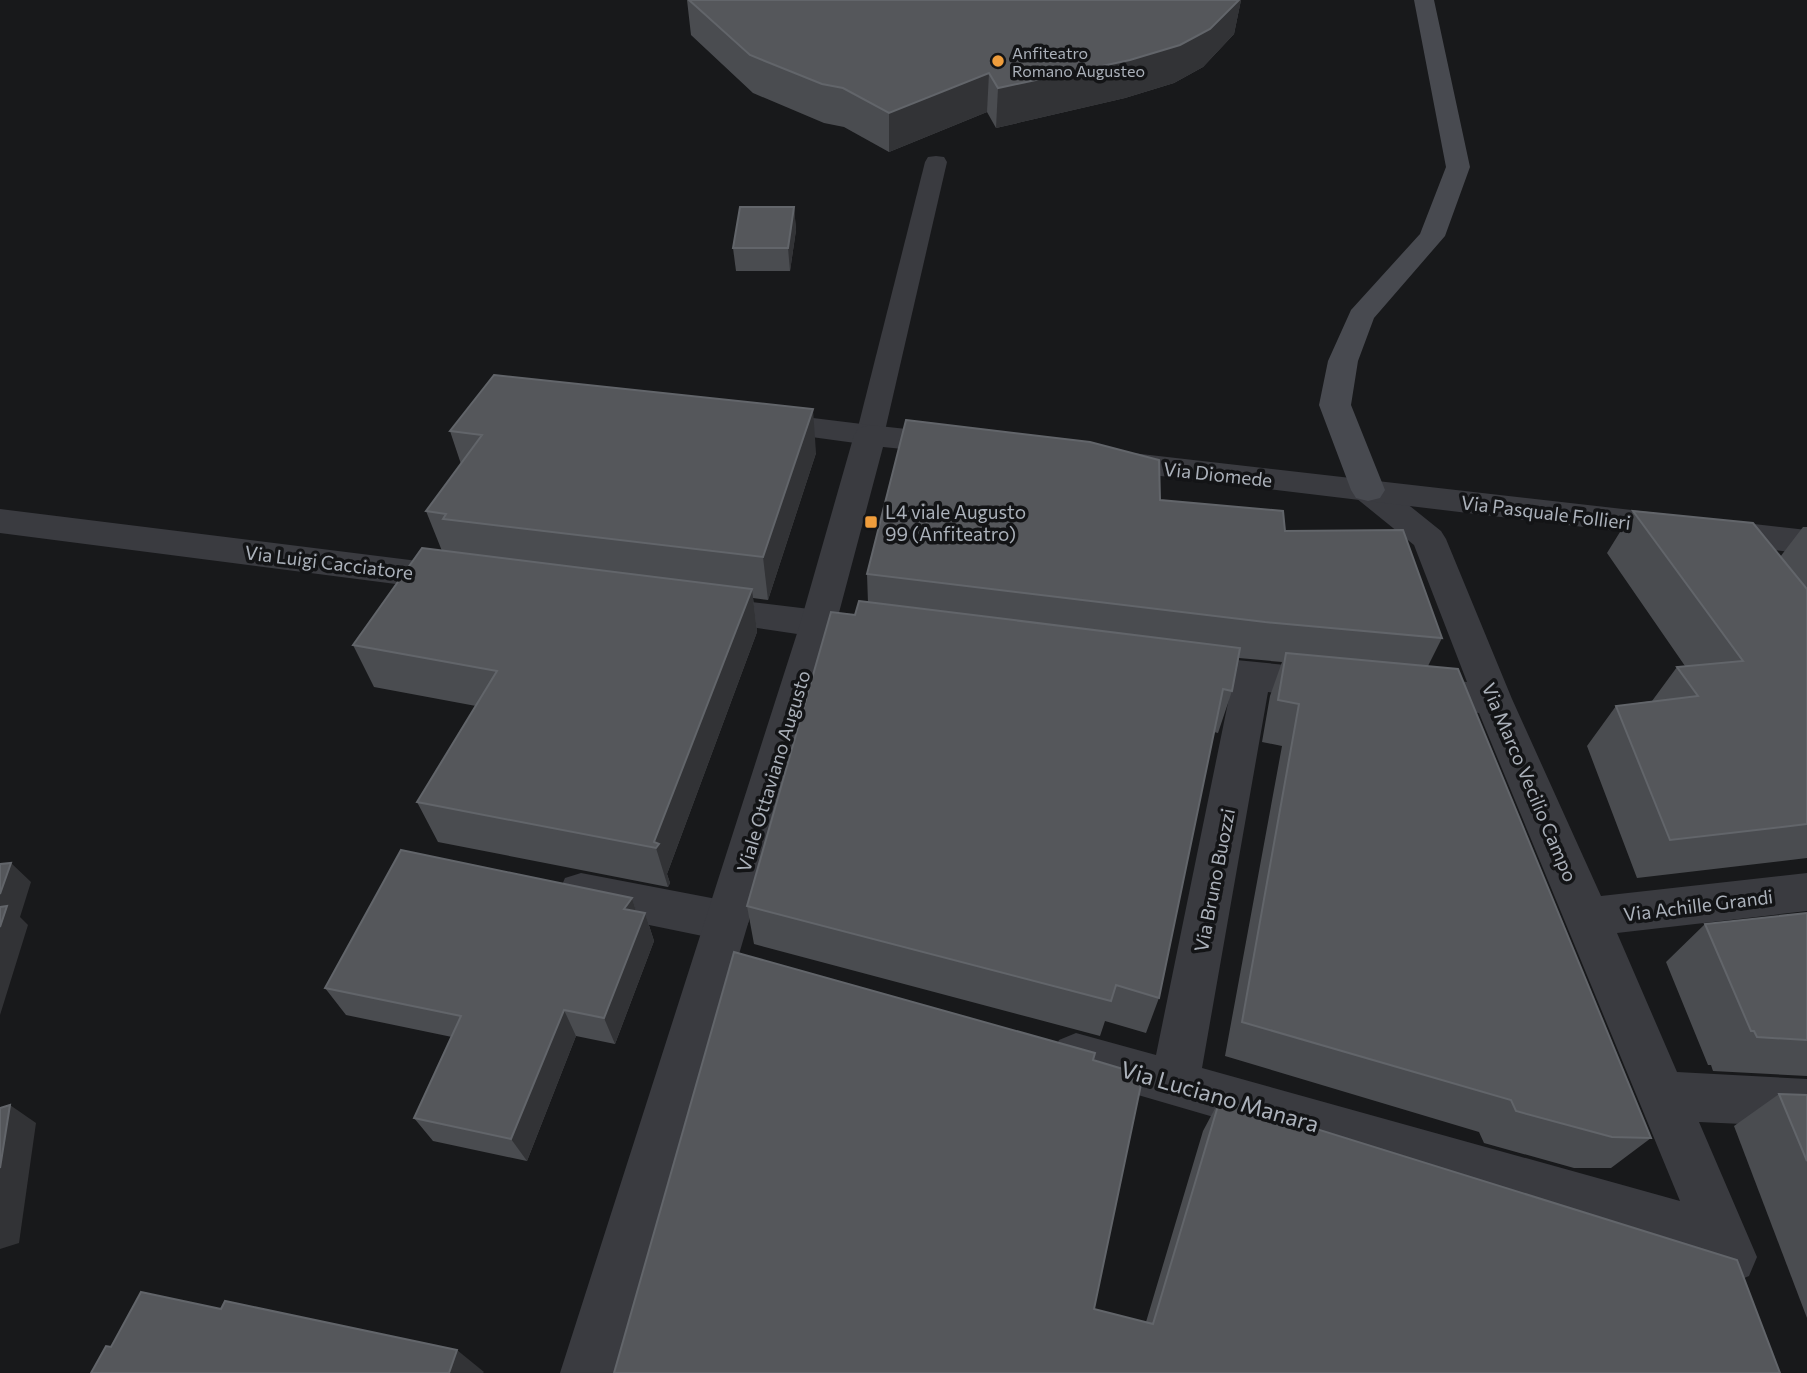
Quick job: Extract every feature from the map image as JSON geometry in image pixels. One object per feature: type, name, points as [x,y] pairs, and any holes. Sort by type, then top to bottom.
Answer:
[{"type":"main road","points":[[1368,490],[1335,405],[1343,361],[1361,316],[1432,236],[1458,167],[1424,0]]},
{"type":"street","name":"Viale Ottaviano Augusto","points":[[588,1373],[733,949],[870,435],[936,162]]},
{"type":"street","points":[[732,418],[981,447]]},
{"type":"street","name":"Via Diomede","points":[[1077,458],[1368,490]]},
{"type":"street","name":"Via Pasquale Follieri","points":[[1368,490],[1807,542]]},
{"type":"street","name":"Via Marco Vecilio Campo","points":[[1368,490],[1429,539],[1493,699],[1588,917],[1742,1288]]},
{"type":"street","name":"Via Luigi Cacciatore","points":[[0,520],[485,582]]},
{"type":"street","points":[[1719,533],[1743,563]]},
{"type":"street","points":[[666,605],[886,632]]},
{"type":"street","points":[[1157,666],[1493,699]]},
{"type":"street","name":"Via Bruno Buozzi","points":[[1175,1083],[1252,677]]},
{"type":"street","points":[[537,883],[733,949]]},
{"type":"street","name":"Via Achille Grandi","points":[[1588,917],[1807,892]]},
{"type":"street","name":"Via Luciano Manara","points":[[1040,1046],[1723,1239]]},
{"type":"street","points":[[1662,1096],[1807,1103]]},
{"type":"building","name":"Anfiteatro Romano Augusteo","points":[[689,0],[1239,0],[1210,29],[1180,45],[1130,60],[998,88],[989,73],[889,113],[843,88],[822,84],[750,55]]},
{"type":"building","points":[[740,207],[794,207],[788,248],[733,248]]},
{"type":"building","points":[[494,375],[813,409],[763,557],[443,519],[446,514],[426,511],[482,435],[450,431]]},
{"type":"building","points":[[906,420],[1090,442],[1159,460],[1160,500],[1283,511],[1285,531],[1403,530],[1442,638],[1265,622],[867,574]]},
{"type":"building","points":[[1633,511],[1753,523],[1807,589],[1807,824],[1670,840],[1616,706],[1698,696],[1677,667],[1743,661]]},
{"type":"building","points":[[422,548],[752,589],[654,842],[659,844],[656,848],[417,802],[497,671],[353,645]]},
{"type":"building","points":[[859,601],[1240,648],[1232,691],[1223,689],[1159,998],[1116,985],[1111,1001],[747,906],[831,612],[855,615]]},
{"type":"building","points":[[1286,653],[1458,669],[1651,1138],[1612,1137],[1516,1111],[1511,1100],[1242,1022],[1299,704],[1278,700]]},
{"type":"building","points":[[401,850],[632,898],[624,909],[645,913],[604,1018],[564,1010],[511,1139],[414,1118],[461,1016],[325,988]]},
{"type":"building","points":[[11,863],[0,894],[0,864]]},
{"type":"building","points":[[7,906],[0,927],[0,907]]},
{"type":"building","points":[[1807,913],[1807,1040],[1757,1037],[1754,1031],[1751,1031],[1705,924]]},
{"type":"building","points":[[734,952],[1095,1053],[1093,1060],[1143,1075],[1094,1309],[1153,1324],[1220,1099],[1737,1260],[1780,1373],[614,1373]]},
{"type":"building","points":[[1779,1094],[1807,1095],[1807,1161]]},
{"type":"building","points":[[10,1105],[0,1168],[0,1108]]},
{"type":"building","points":[[141,1292],[221,1309],[225,1301],[457,1350],[449,1373],[91,1373],[106,1346],[111,1347]]},
{"type":"place","name":"Anfiteatro Romano Augusteo","points":[[998,61]]},
{"type":"place","name":"L4 viale Augusto 99 (Anfiteatro)","points":[[871,522]]}]
